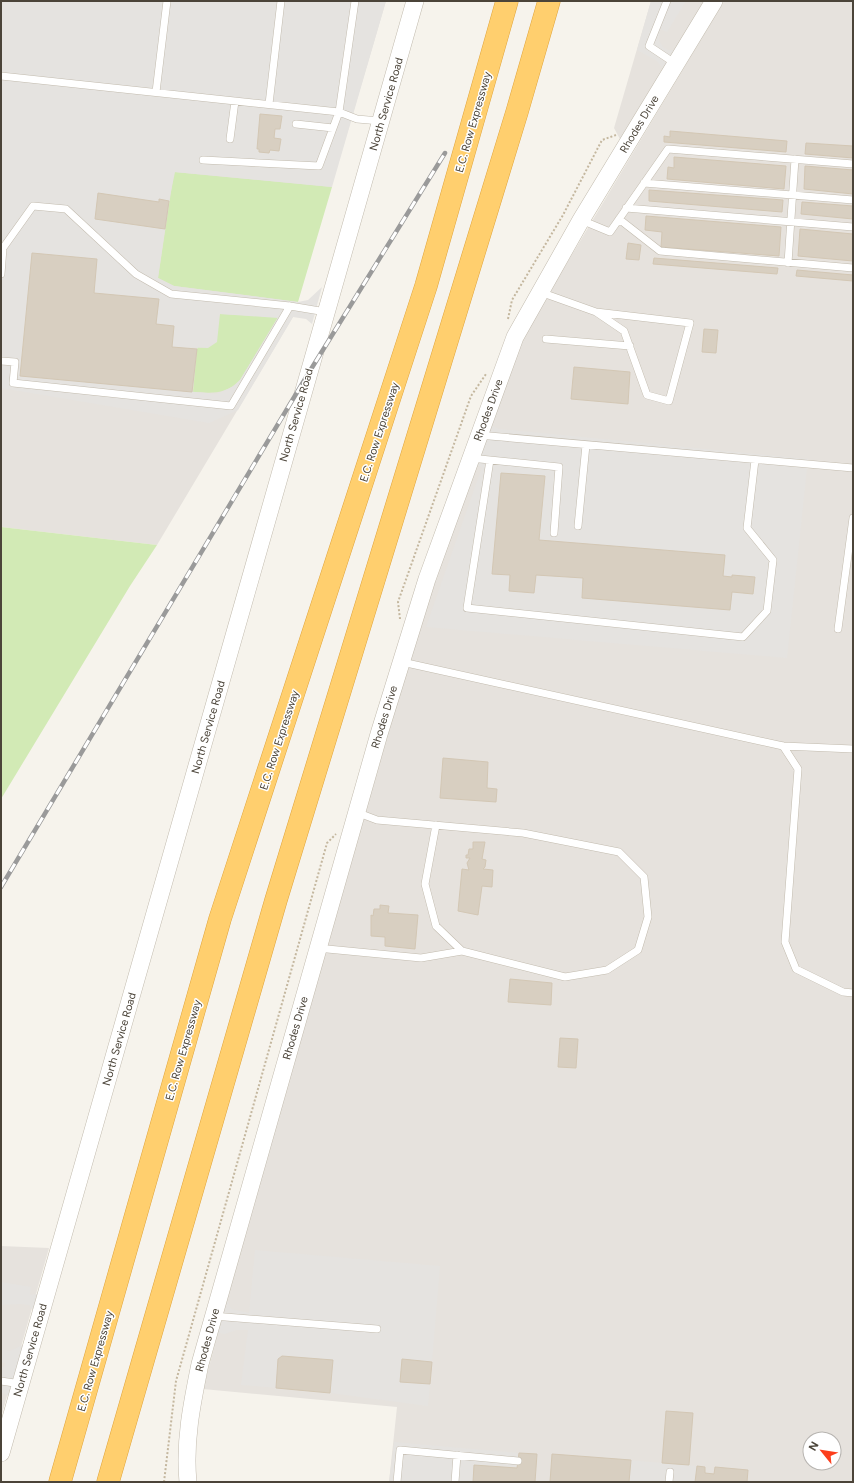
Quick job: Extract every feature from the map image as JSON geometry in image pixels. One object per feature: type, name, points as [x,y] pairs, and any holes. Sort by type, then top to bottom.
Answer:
[{"type":"highway","name":"E.C. Row Expressway","points":[[60,1482],[220,919],[426,286],[507,1]]},
{"type":"highway","points":[[108,1482],[274,908],[517,112],[549,1]]},
{"type":"street","name":"North Service Road","points":[[1,1453],[415,1]]},
{"type":"street","name":"Rhodes Drive","points":[[188,1482],[187,1468],[190,1414],[200,1364],[213,1316],[356,812],[401,662],[427,579],[478,435],[515,337],[581,220],[714,1]]},
{"type":"lane","points":[[156,92],[167,1]]},
{"type":"lane","points":[[269,104],[281,1]]},
{"type":"lane","points":[[204,160],[319,166],[339,112],[355,1]]},
{"type":"lane","points":[[667,1],[648,46],[676,64]]},
{"type":"lane","points":[[1,76],[339,112],[357,119],[381,121]]},
{"type":"lane","points":[[230,139],[235,101]]},
{"type":"lane","points":[[296,124],[333,128]]},
{"type":"lane","points":[[581,220],[610,232],[668,150],[853,164]]},
{"type":"lane","points":[[788,263],[796,159]]},
{"type":"lane","points":[[644,183],[853,200]]},
{"type":"lane","points":[[1,274],[4,248],[33,206],[66,209],[136,274],[171,294],[290,306],[326,312]]},
{"type":"lane","points":[[626,208],[853,228]]},
{"type":"lane","points":[[619,219],[660,251],[853,268]]},
{"type":"lane","points":[[540,292],[596,312],[690,323],[670,401],[647,395],[624,331],[596,312]]},
{"type":"lane","points":[[1,361],[16,362],[13,383],[231,406],[290,306]]},
{"type":"lane","points":[[546,339],[630,346]]},
{"type":"lane","points":[[478,435],[853,468]]},
{"type":"lane","points":[[578,526],[586,445]]},
{"type":"lane","points":[[470,458],[559,468],[554,533]]},
{"type":"lane","points":[[490,460],[467,608],[743,637],[767,611],[773,560],[747,528],[755,460]]},
{"type":"lane","points":[[838,629],[853,518]]},
{"type":"lane","points":[[401,662],[783,746],[853,749]]},
{"type":"lane","points":[[783,746],[798,769],[785,942],[796,969],[843,992],[853,993]]},
{"type":"lane","points":[[318,948],[421,958],[462,951],[565,977],[607,970],[638,950],[648,917],[644,877],[619,852],[523,833],[377,820],[356,812]]},
{"type":"lane","points":[[436,825],[425,884],[436,926],[462,951]]},
{"type":"lane","points":[[213,1316],[377,1329]]},
{"type":"lane","points":[[1,1381],[21,1384]]},
{"type":"lane","points":[[397,1482],[400,1450],[518,1461]]},
{"type":"lane","points":[[455,1482],[458,1456]]},
{"type":"lane","points":[[669,1482],[670,1472]]},
{"type":"path","points":[[164,1482],[173,1402],[178,1374],[327,844],[338,831]]},
{"type":"shaded area","points":[[1,1],[386,1],[293,317],[157,545],[1,527]]},
{"type":"shaded area","points":[[1,1],[386,1],[332,187],[175,172],[169,201],[159,199],[159,202],[98,193],[95,219],[165,229],[158,278],[174,286],[298,302],[308,300],[322,287],[312,324],[306,319],[293,317],[238,410],[209,423],[1,388]],"holes":[[[32,253],[97,259],[94,293],[159,299],[156,324],[174,326],[172,347],[208,348],[217,342],[220,314],[278,318],[240,380],[234,386],[217,394],[20,376]]]},
{"type":"shaded area","points":[[651,1],[706,1],[621,141],[614,128]]},
{"type":"shaded area","points":[[651,1],[686,1],[667,32],[660,29],[659,41],[663,47],[668,50],[676,50],[664,70],[657,61],[637,50]]},
{"type":"shaded area","points":[[724,1],[853,1],[853,1482],[389,1482],[397,1407],[203,1389],[251,1211],[419,626],[525,333]]},
{"type":"shaded area","points":[[489,421],[492,426],[499,429],[808,459],[787,658],[426,627],[482,467],[474,465]],"holes":[[[501,473],[545,476],[539,540],[725,555],[723,576],[732,577],[732,575],[755,577],[753,594],[732,592],[730,610],[582,598],[583,578],[536,575],[534,592],[509,591],[510,575],[493,574]]]},
{"type":"shaded area","points":[[1,1246],[49,1248],[1,1417]]},
{"type":"shaded area","points":[[255,1250],[440,1266],[432,1362],[402,1359],[400,1381],[430,1384],[428,1406],[330,1393],[332,1360],[282,1356],[278,1359],[276,1388],[241,1385],[248,1330],[236,1330],[225,1334],[218,1333],[227,1300],[231,1309],[249,1313]]},
{"type":"shaded area","points":[[1,1282],[31,1287],[30,1295],[38,1294],[33,1310],[29,1305],[1,1305]]},
{"type":"shaded area","points":[[25,1344],[8,1396],[1,1392],[1,1367],[4,1367],[5,1363],[1,1362],[1,1349],[10,1351]]},
{"type":"shaded area","points":[[394,1442],[519,1453],[517,1468],[474,1465],[473,1482],[389,1482]]},
{"type":"shaded area","points":[[628,1460],[697,1466],[695,1482],[627,1482]]},
{"type":"green space","points":[[174,172],[332,187],[298,302],[174,286],[158,278]]},
{"type":"green space","points":[[220,314],[278,317],[240,380],[224,391],[212,393],[193,392],[197,349]]},
{"type":"green space","points":[[1,527],[157,545],[130,586],[1,799]]},
{"type":"building","points":[[260,114],[282,116],[280,129],[275,129],[274,138],[281,139],[279,151],[270,150],[269,153],[259,152],[259,149],[257,149]]},
{"type":"building","points":[[670,131],[787,141],[786,152],[664,142],[664,136],[670,137]]},
{"type":"building","points":[[806,143],[853,146],[853,158],[805,154]]},
{"type":"building","points":[[674,157],[786,166],[784,189],[667,179],[668,167],[674,168]]},
{"type":"building","points":[[805,166],[853,170],[853,194],[804,189]]},
{"type":"building","points":[[649,190],[783,200],[782,212],[649,201]]},
{"type":"building","points":[[98,193],[159,202],[159,199],[169,201],[165,229],[95,219]]},
{"type":"building","points":[[802,202],[853,206],[853,219],[801,214]]},
{"type":"building","points":[[646,216],[781,227],[779,256],[661,247],[662,232],[645,230]]},
{"type":"building","points":[[800,229],[853,234],[853,261],[798,256]]},
{"type":"building","points":[[628,243],[641,245],[639,260],[626,259]]},
{"type":"building","points":[[32,253],[97,259],[94,293],[159,299],[156,324],[174,326],[172,347],[197,349],[192,392],[20,376]]},
{"type":"building","points":[[654,258],[778,268],[777,274],[653,264]]},
{"type":"building","points":[[797,270],[853,275],[853,281],[796,276]]},
{"type":"building","points":[[704,329],[718,330],[716,353],[702,352]]},
{"type":"building","points":[[574,367],[630,372],[628,404],[571,399]]},
{"type":"building","points":[[501,473],[545,476],[539,540],[725,555],[723,576],[732,577],[732,575],[755,577],[753,594],[732,592],[730,610],[582,598],[583,578],[536,575],[534,593],[509,591],[510,575],[492,574]]},
{"type":"building","points":[[443,758],[488,762],[487,788],[497,789],[496,802],[440,798]]},
{"type":"building","points":[[473,842],[485,842],[482,859],[486,860],[485,867],[483,869],[493,870],[492,887],[482,886],[478,915],[458,911],[462,869],[469,870],[467,863],[470,858],[466,858],[466,855],[468,855],[469,849],[473,849]]},
{"type":"building","points":[[380,905],[389,906],[388,913],[418,915],[415,949],[385,946],[385,937],[371,936],[371,915],[373,916],[374,909],[380,909]]},
{"type":"building","points":[[510,979],[552,983],[551,1005],[508,1002]]},
{"type":"building","points":[[560,1038],[578,1039],[576,1068],[558,1067]]},
{"type":"building","points":[[282,1356],[333,1360],[330,1393],[276,1388],[278,1359]]},
{"type":"building","points":[[402,1359],[432,1362],[430,1384],[400,1382]]},
{"type":"building","points":[[666,1411],[693,1413],[689,1465],[662,1463]]},
{"type":"building","points":[[519,1453],[537,1454],[535,1482],[473,1482],[474,1465],[517,1468]]},
{"type":"building","points":[[552,1454],[631,1460],[629,1482],[550,1482]]},
{"type":"building","points":[[697,1466],[705,1467],[705,1473],[714,1474],[715,1467],[748,1470],[747,1482],[695,1482]]},
{"type":"railway","points":[[1,887],[308,374],[445,153]]}]
